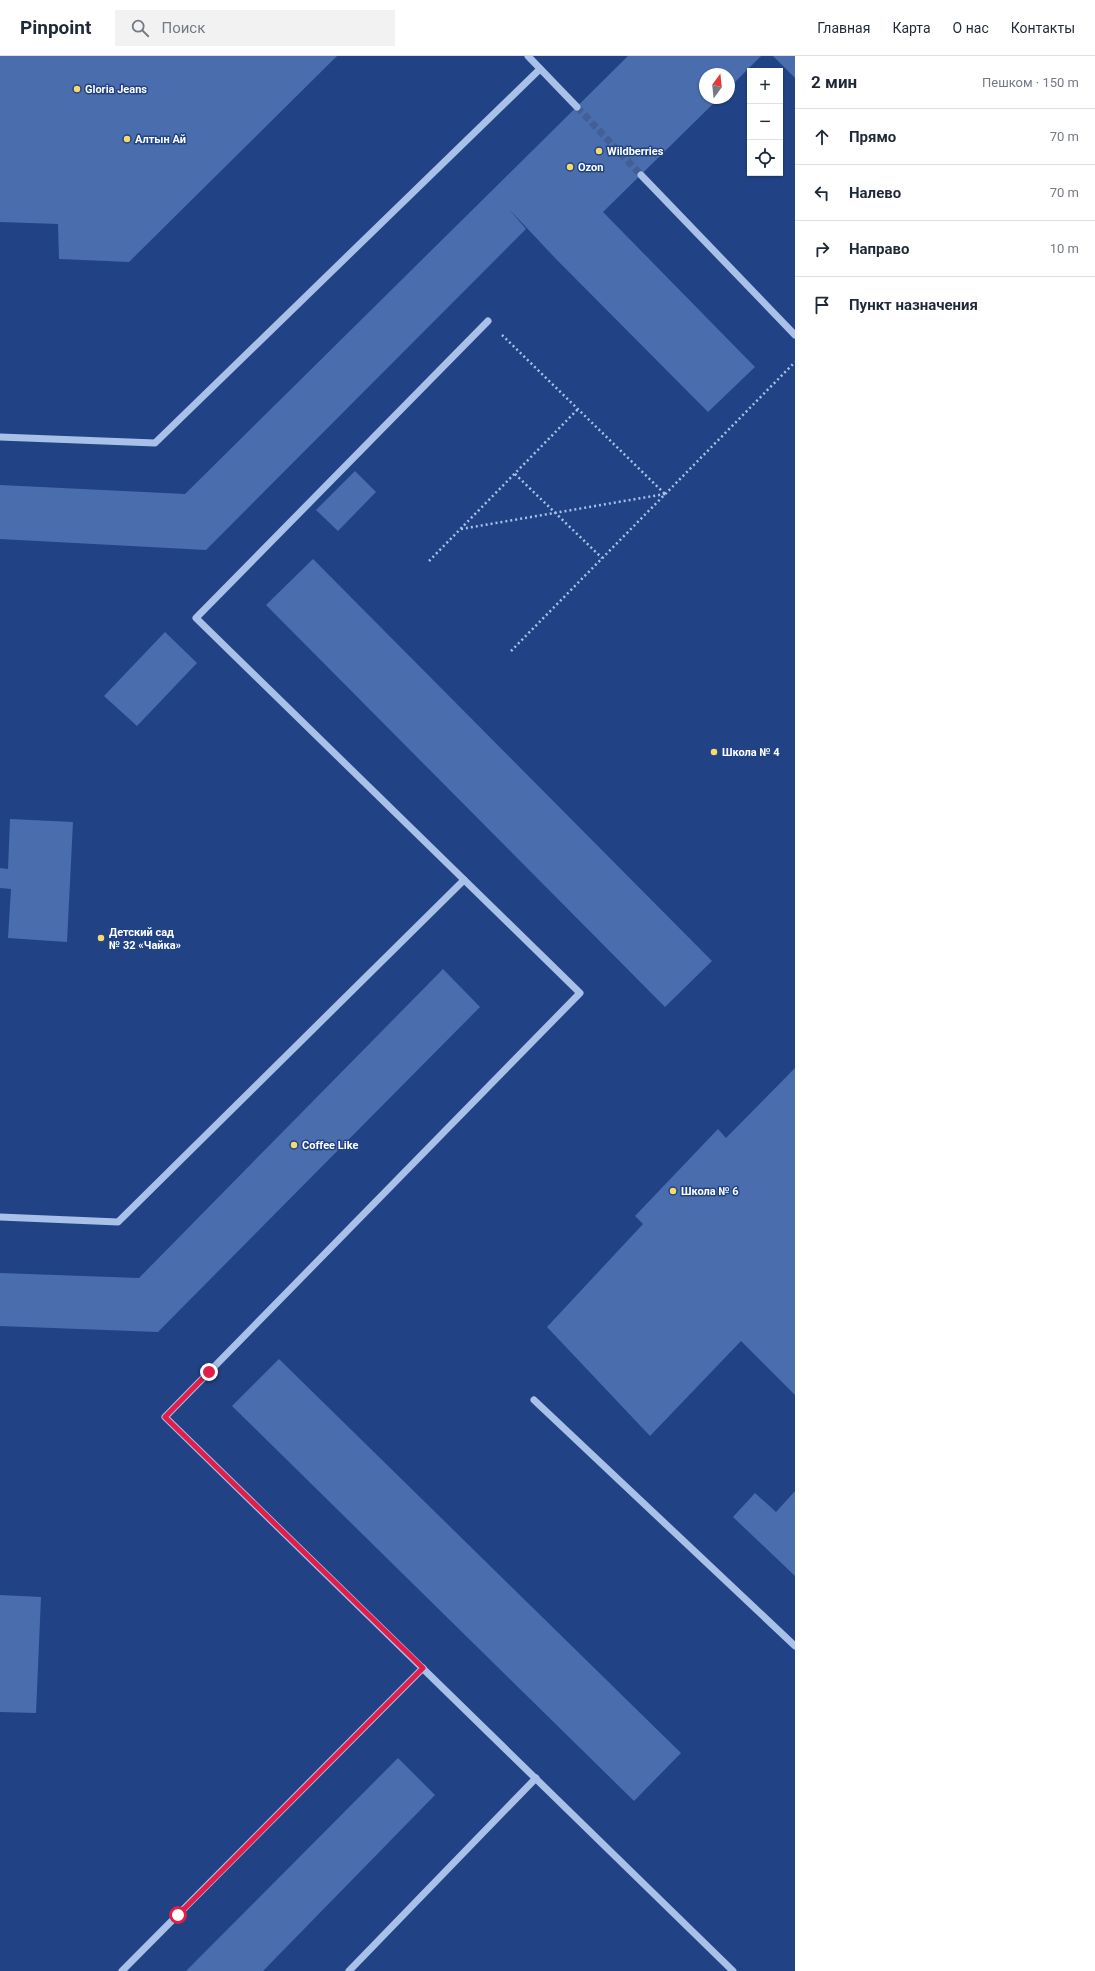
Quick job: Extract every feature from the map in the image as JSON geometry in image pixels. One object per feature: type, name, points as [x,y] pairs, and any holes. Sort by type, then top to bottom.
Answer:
[{"type":"lane","points":[[528,56],[577,107]]},
{"type":"lane","points":[[0,437],[155,443],[540,69]]},
{"type":"lane","points":[[641,175],[795,335]]},
{"type":"lane","points":[[488,321],[196,618],[580,993],[165,1417],[733,1971]]},
{"type":"lane","points":[[0,1218],[118,1222],[464,880]]},
{"type":"lane","points":[[534,1400],[795,1646]]},
{"type":"lane","points":[[122,1971],[423,1668]]},
{"type":"lane","points":[[349,1971],[536,1778]]},
{"type":"path","points":[[488,321],[666,494]]},
{"type":"path","points":[[511,651],[795,362]]},
{"type":"path","points":[[429,561],[578,409]]},
{"type":"path","points":[[515,474],[602,558]]},
{"type":"path","points":[[460,529],[666,494]]},
{"type":"building","name":"Алтын Ай","points":[[0,56],[337,56],[129,262],[59,259],[58,224],[0,222]]},
{"type":"building","points":[[628,56],[761,56],[749,68],[747,68],[747,70],[735,82],[735,68],[699,68],[699,104],[713,104],[603,212],[755,367],[708,412],[556,259],[509,209],[526,229],[206,550],[0,539],[0,485],[185,494]]},
{"type":"building","points":[[773,56],[795,56],[795,78]]},
{"type":"building","points":[[355,471],[376,492],[338,531],[316,510]]},
{"type":"building","points":[[313,559],[712,961],[665,1007],[266,605]]},
{"type":"building","points":[[165,632],[197,663],[137,726],[104,696]]},
{"type":"building","points":[[10,819],[73,822],[67,942],[8,938],[11,889],[0,888],[0,868],[8,869]]},
{"type":"building","points":[[443,969],[480,1007],[158,1332],[0,1326],[0,1273],[139,1278]]},
{"type":"building","points":[[795,1068],[795,1395],[741,1341],[650,1436],[547,1327],[643,1224],[635,1216],[718,1129],[726,1138]]},
{"type":"building","points":[[279,1359],[681,1753],[634,1801],[232,1406]]},
{"type":"building","points":[[795,1491],[795,1576],[733,1517],[755,1493],[776,1512]]},
{"type":"building","points":[[0,1595],[41,1597],[36,1713],[0,1712]]},
{"type":"building","points":[[398,1758],[435,1795],[263,1971],[186,1971]]},
{"type":"tunnel","points":[[577,107],[641,175]]},
{"type":"place","name":"Gloria Jeans","points":[[77,89]]},
{"type":"place","name":"Алтын Ай","points":[[127,139]]},
{"type":"place","name":"Wildberries","points":[[599,151]]},
{"type":"place","name":"Ozon","points":[[570,167]]},
{"type":"place","name":"Школа № 4","points":[[714,752]]},
{"type":"place","name":"Детский сад № 32 «Чайка»","points":[[101,938]]},
{"type":"place","name":"Coffee Like","points":[[294,1145]]},
{"type":"place","name":"Школа № 6","points":[[673,1191]]},
{"type":"route","points":[[178,1915],[423,1668],[165,1417],[209,1372]]}]
